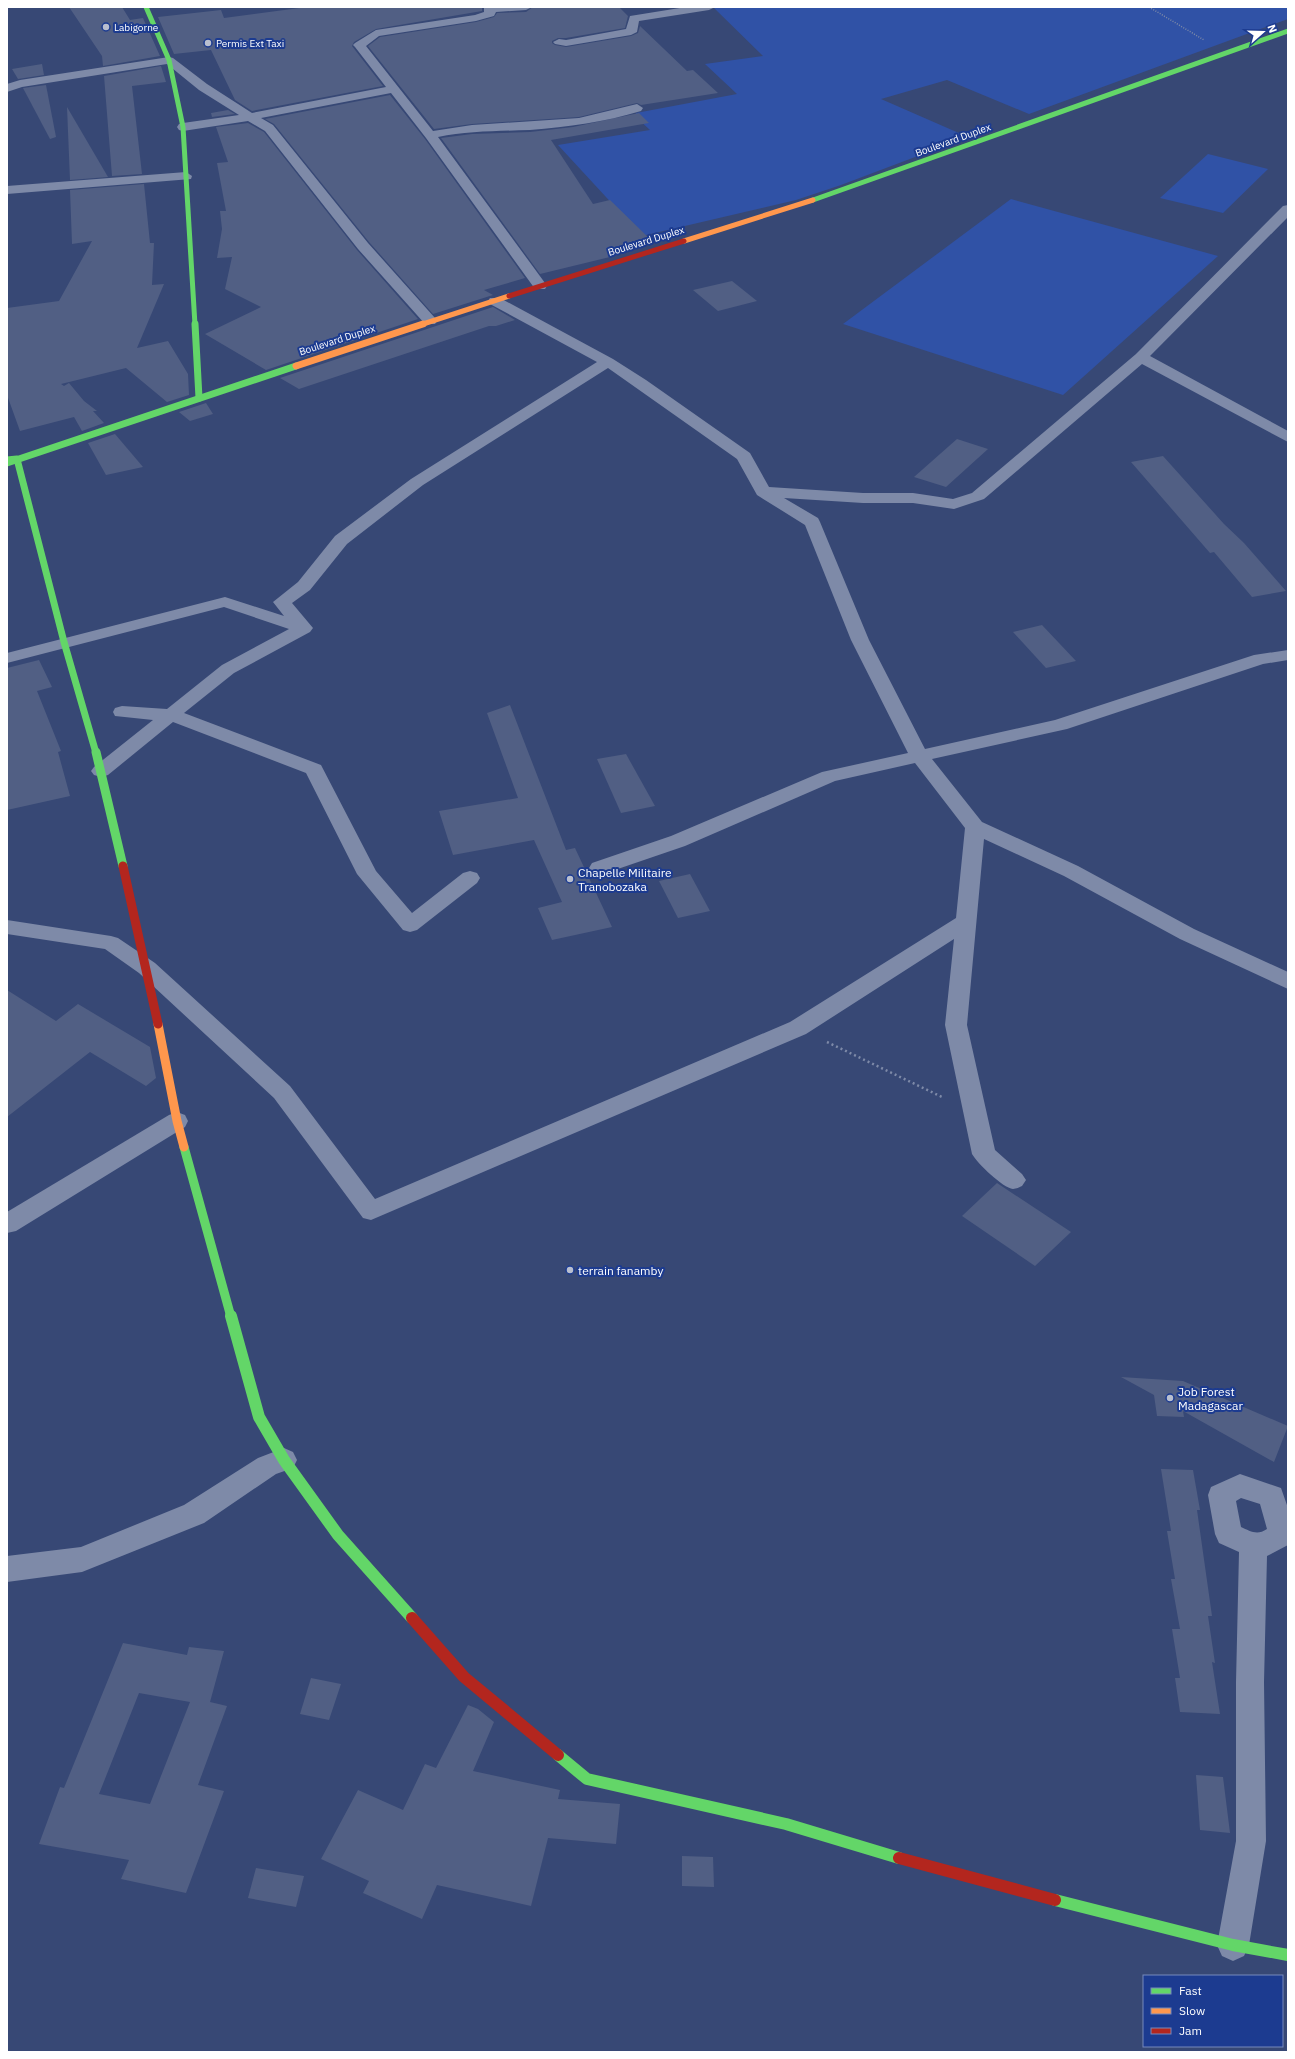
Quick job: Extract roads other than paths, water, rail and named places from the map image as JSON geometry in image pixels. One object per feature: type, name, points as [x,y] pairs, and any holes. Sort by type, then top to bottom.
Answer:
[{"type":"main road","points":[[146,7],[169,60],[183,127],[199,398]]},
{"type":"main road","name":"Boulevard Duplex","points":[[7,462],[430,321],[846,190],[1288,31]]},
{"type":"main road","points":[[17,459],[64,642],[101,771],[147,968],[177,1121],[259,1417],[284,1460],[338,1535],[464,1678],[587,1779],[786,1824],[951,1873],[1233,1945],[1288,1955]]},
{"type":"street","points":[[526,7],[490,8],[490,14],[476,18],[376,33],[359,45],[430,135],[540,286]]},
{"type":"street","points":[[559,42],[631,32],[634,18],[709,7]]},
{"type":"street","points":[[7,88],[20,84],[169,60],[203,87],[269,128],[363,246],[430,321]]},
{"type":"street","points":[[183,127],[250,117],[393,89]]},
{"type":"street","points":[[430,135],[455,129],[544,125],[588,120],[637,108]]},
{"type":"street","points":[[7,190],[186,176]]},
{"type":"street","points":[[763,492],[863,498],[913,498],[954,504],[978,496],[1140,357],[1285,214]]},
{"type":"street","points":[[495,301],[608,362],[744,456],[763,492],[812,522],[860,640],[919,756],[976,827],[1071,871],[1187,934],[1288,981]]},
{"type":"street","points":[[1140,357],[1288,437]]},
{"type":"street","points":[[304,628],[282,602],[304,586],[341,540],[418,482],[608,362]]},
{"type":"street","points":[[7,658],[64,642],[226,602],[304,628]]},
{"type":"street","points":[[101,771],[228,669],[304,628]]},
{"type":"street","points":[[1260,659],[1288,639]]},
{"type":"street","points":[[599,868],[678,841],[829,776],[1060,725],[1260,659],[1288,655]]},
{"type":"street","points":[[122,712],[172,715],[314,769],[367,874],[410,925],[470,878]]},
{"type":"street","points":[[976,827],[956,1025],[984,1154],[1014,1180]]},
{"type":"street","points":[[7,926],[111,943],[147,968],[282,1092],[371,1211],[798,1028],[966,921]]},
{"type":"street","points":[[7,1224],[177,1121]]},
{"type":"street","points":[[7,1569],[82,1560],[194,1514],[267,1466],[284,1460]]},
{"type":"street","points":[[1233,1945],[1251,1841],[1250,1682],[1253,1546]]},
{"type":"place","name":"Labigorne","points":[[106,27]]},
{"type":"place","name":"Permis Ext Taxi","points":[[208,43]]},
{"type":"place","name":"Chapelle Militaire Tranobozaka","points":[[570,879]]},
{"type":"place","name":"terrain fanamby","points":[[570,1270]]},
{"type":"place","name":"Job Forest Madagascar","points":[[1170,1398]]}]
